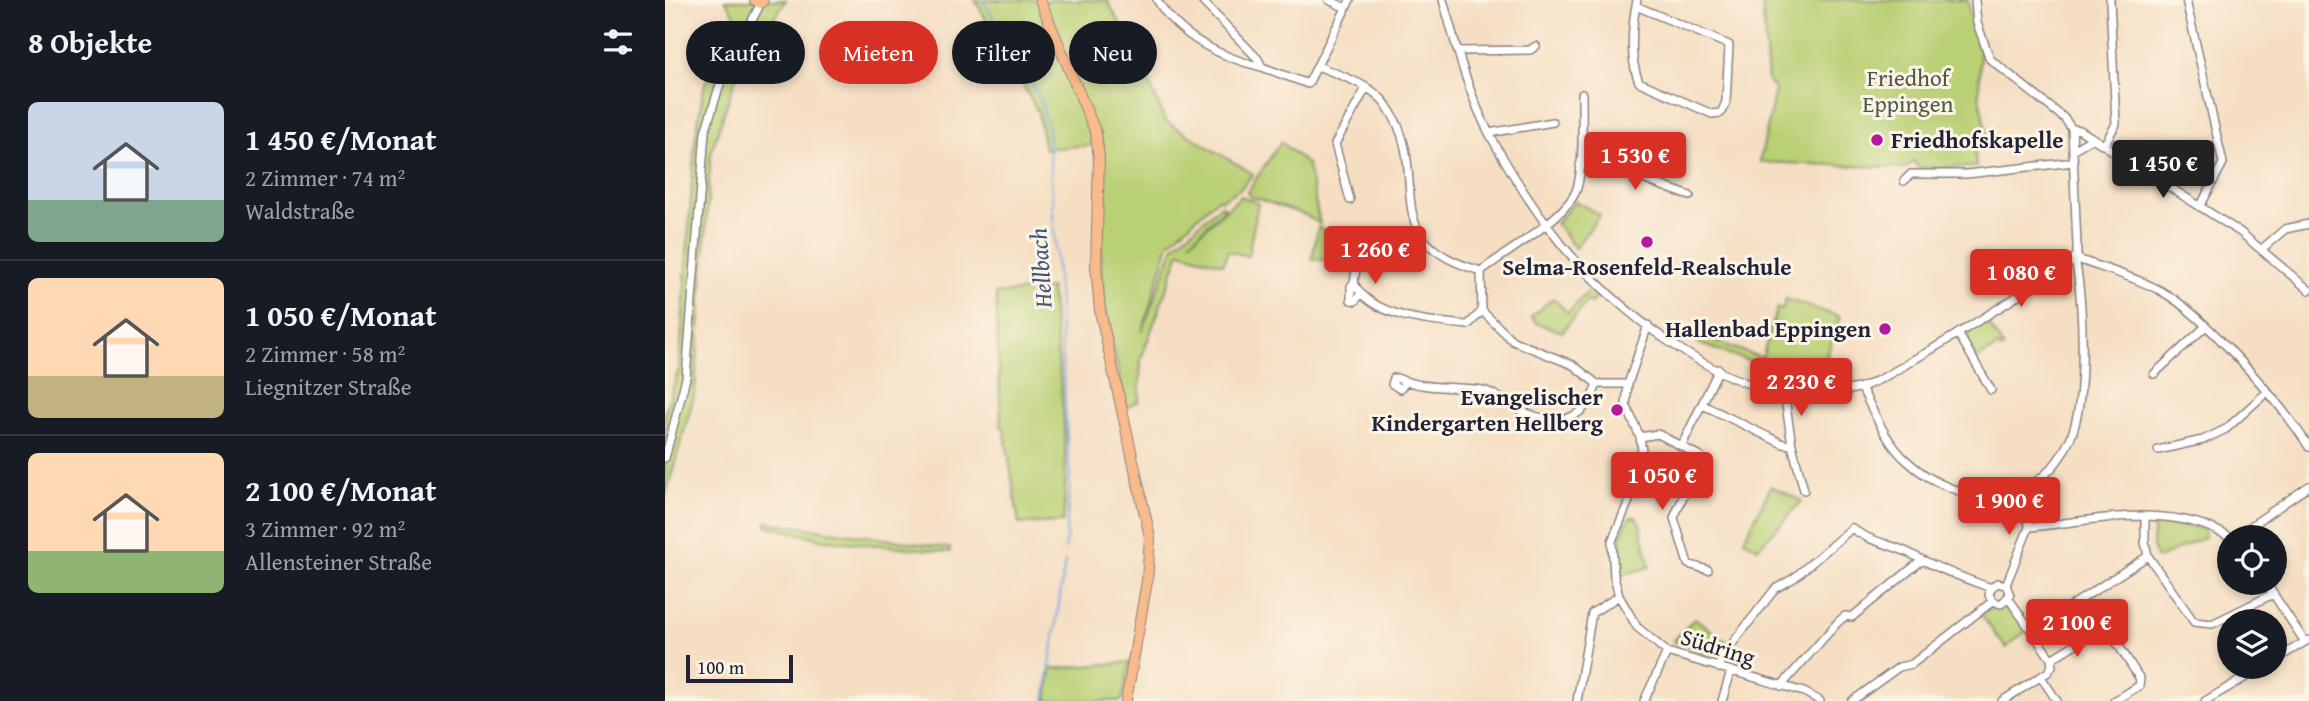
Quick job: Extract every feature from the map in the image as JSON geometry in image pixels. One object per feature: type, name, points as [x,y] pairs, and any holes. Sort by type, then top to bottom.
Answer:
[{"type":"main road","points":[[1040,0],[1096,134],[1099,159],[1096,265],[1100,311],[1150,537],[1147,581],[1126,701]]},
{"type":"street","points":[[1157,0],[1174,22],[1221,55],[1262,66],[1308,84],[1350,0]]},
{"type":"street","points":[[1201,0],[1262,66]]},
{"type":"street","points":[[1329,0],[1346,8]]},
{"type":"street","points":[[1443,0],[1471,91],[1489,133],[1546,223],[1590,275],[1648,325],[1719,369],[1797,395],[1861,387],[1958,333],[2075,258]]},
{"type":"street","points":[[1861,387],[1892,445],[1921,472],[1939,482],[1983,495],[2022,491],[2042,477],[2070,438],[2076,421],[2081,343],[2075,258],[2072,129],[2064,118],[1990,59],[1977,23],[1975,0]]},
{"type":"street","points":[[2104,145],[2116,124],[2110,0]]},
{"type":"street","points":[[2186,0],[2223,163],[2200,207]]},
{"type":"street","points":[[665,458],[680,409],[687,365],[705,132],[722,78],[760,1]]},
{"type":"street","points":[[1637,3],[1729,45],[1726,102],[1721,113],[1713,114],[1639,82],[1634,45],[1637,3]]},
{"type":"street","points":[[1459,51],[1530,50],[1536,46]]},
{"type":"street","points":[[1318,66],[1366,88],[1387,105],[1398,127],[1408,158],[1411,211],[1424,242],[1436,254],[1454,263],[1482,271]]},
{"type":"street","points":[[1350,201],[1335,144],[1366,88]]},
{"type":"street","points":[[1482,271],[1546,223],[1574,195],[1580,165],[1583,94]]},
{"type":"street","points":[[1489,133],[1553,122]]},
{"type":"street","points":[[2072,129],[2080,130],[2263,248],[2309,290]]},
{"type":"street","points":[[2074,149],[2092,138]]},
{"type":"street","points":[[1904,180],[1911,174],[1967,174],[2074,162]]},
{"type":"street","points":[[1580,165],[1612,168],[1690,196]]},
{"type":"street","points":[[2263,248],[2285,229],[2309,224]]},
{"type":"street","points":[[1355,236],[1358,255],[1354,283],[1361,294],[1408,318],[1468,325],[1482,311],[1482,271]]},
{"type":"street","points":[[2075,258],[2123,273],[2163,292],[2186,307],[2267,392],[2309,447]]},
{"type":"street","points":[[1482,311],[1513,341],[1573,365],[1597,384],[1628,384]]},
{"type":"street","name":"Südring","points":[[1648,325],[1628,384],[1626,405],[1640,437],[1644,454],[1642,475],[1612,541],[1614,577],[1619,596],[1637,627],[1667,652],[1781,686],[1820,701]]},
{"type":"street","points":[[2154,374],[2205,327]]},
{"type":"street","points":[[1958,333],[1991,390]]},
{"type":"street","points":[[1682,445],[1719,369]]},
{"type":"street","points":[[1406,382],[1441,388],[1486,390],[1517,409],[1556,422],[1572,417],[1590,402],[1597,384]]},
{"type":"street","points":[[1784,392],[1792,445],[1804,490]]},
{"type":"street","points":[[2158,450],[2203,440],[2226,429],[2267,392]]},
{"type":"street","points":[[1703,405],[1783,444],[1792,445]]},
{"type":"street","points":[[1640,437],[1658,434],[1697,453],[1700,458],[1674,519],[1688,564],[1708,570]]},
{"type":"street","points":[[2252,525],[2309,486]]},
{"type":"street","points":[[2006,585],[2029,527],[2022,491]]},
{"type":"street","points":[[2029,527],[2145,517],[2195,520],[2217,531]]},
{"type":"street","points":[[2145,517],[2144,542],[2148,556],[2188,615],[2202,625],[2212,624],[2271,595]]},
{"type":"street","points":[[1719,668],[1721,658],[1775,589],[1794,578],[1852,528],[1861,535],[1913,555],[1921,561],[1991,588]]},
{"type":"street","points":[[2032,631],[2148,556]]},
{"type":"street","points":[[1781,686],[1837,622],[1845,616],[1852,617],[1921,561]]},
{"type":"street","points":[[1991,588],[1997,583],[2006,585],[2010,591],[2009,599],[2051,659],[2052,666],[2041,677],[2002,701]]},
{"type":"street","points":[[1991,588],[1993,601]]},
{"type":"street","points":[[2274,595],[2307,641],[2287,653]]},
{"type":"street","points":[[1577,701],[1593,613],[1619,596]]},
{"type":"street","points":[[1993,601],[2001,604],[2009,599]]},
{"type":"street","points":[[1851,701],[1899,667],[1912,664],[1993,601]]},
{"type":"street","points":[[2051,659],[2102,628],[2108,629],[2140,679],[2139,686],[2114,701]]},
{"type":"street","points":[[1644,701],[1667,652]]},
{"type":"street","points":[[1722,701],[1731,671]]},
{"type":"street","points":[[2041,677],[2057,701]]},
{"type":"street","points":[[2205,701],[2243,679]]},
{"type":"green space","points":[[725,0],[786,0],[773,21],[732,21],[735,15]]},
{"type":"green space","points":[[975,0],[1107,0],[1119,21],[1069,21],[1069,84],[1150,84],[1165,121],[1253,174],[1241,188],[1221,200],[1218,198],[1169,243],[1142,332],[1174,246],[1221,205],[1225,208],[1190,242],[1241,196],[1258,203],[1248,256],[1228,251],[1223,264],[1180,252],[1141,359],[1139,401],[1126,408],[1104,305],[1101,278],[1103,144],[1045,149],[1038,112],[1022,84],[1055,84],[1055,21],[987,21]]},
{"type":"green space","name":"Friedhof Eppingen","points":[[1762,0],[1968,0],[1970,20],[1974,23],[1980,55],[1979,96],[1989,145],[1975,147],[1976,167],[1918,168],[1914,161],[1906,168],[1760,162],[1775,90],[1768,81]]},
{"type":"green space","points":[[734,84],[711,152],[695,392],[665,498],[665,412],[679,369],[695,141],[704,86]]},
{"type":"green space","points":[[1281,142],[1308,165],[1320,224],[1305,215],[1250,196],[1247,192]]},
{"type":"green space","points":[[1575,201],[1600,215],[1575,248],[1556,223]]},
{"type":"green space","points":[[1318,227],[1354,247],[1322,260],[1312,259]]},
{"type":"green space","points":[[1593,286],[1600,293],[1591,303],[1587,301],[1562,332],[1536,323],[1531,317],[1553,298],[1568,313]]},
{"type":"green space","points":[[1051,288],[1065,434],[1063,522],[1019,524],[1004,427],[1001,427],[996,294]]},
{"type":"green space","points":[[1786,299],[1840,317],[1825,361],[1832,364],[1824,385],[1697,343],[1700,336],[1762,358],[1777,308],[1782,310]]},
{"type":"green space","points":[[1987,321],[2004,348],[2001,350],[1999,346],[1977,359],[1967,340],[1971,330]]},
{"type":"green space","points":[[1771,486],[1802,501],[1758,548],[1744,540]]},
{"type":"green space","points":[[1631,517],[1636,517],[1640,524],[1650,567],[1621,575],[1622,537]]},
{"type":"green space","points":[[767,522],[950,548],[950,552],[825,540],[767,526]]},
{"type":"green space","points":[[2168,524],[2204,529],[2205,537],[2157,559],[2153,548],[2153,525]]},
{"type":"green space","points":[[1994,606],[2012,607],[2027,630],[2006,648],[1981,615]]},
{"type":"green space","points":[[1695,618],[1729,644],[1719,657],[1673,641]]},
{"type":"green space","points":[[1130,662],[1122,701],[1047,701],[1051,669]]},
{"type":"waterway","name":"Hellbach","points":[[983,0],[1040,98],[1048,129],[1070,482],[1065,549]]},
{"type":"waterway","name":"Hellbach","points":[[1045,701],[1065,561]]},
{"type":"place","name":"Friedhofskapelle","points":[[1877,140]]},
{"type":"place","name":"Selma-Rosenfeld-Realschule","points":[[1647,242]]},
{"type":"place","name":"Hallenbad Eppingen","points":[[1885,329]]},
{"type":"place","name":"Evangelischer Kindergarten Hellberg","points":[[1617,410]]}]
